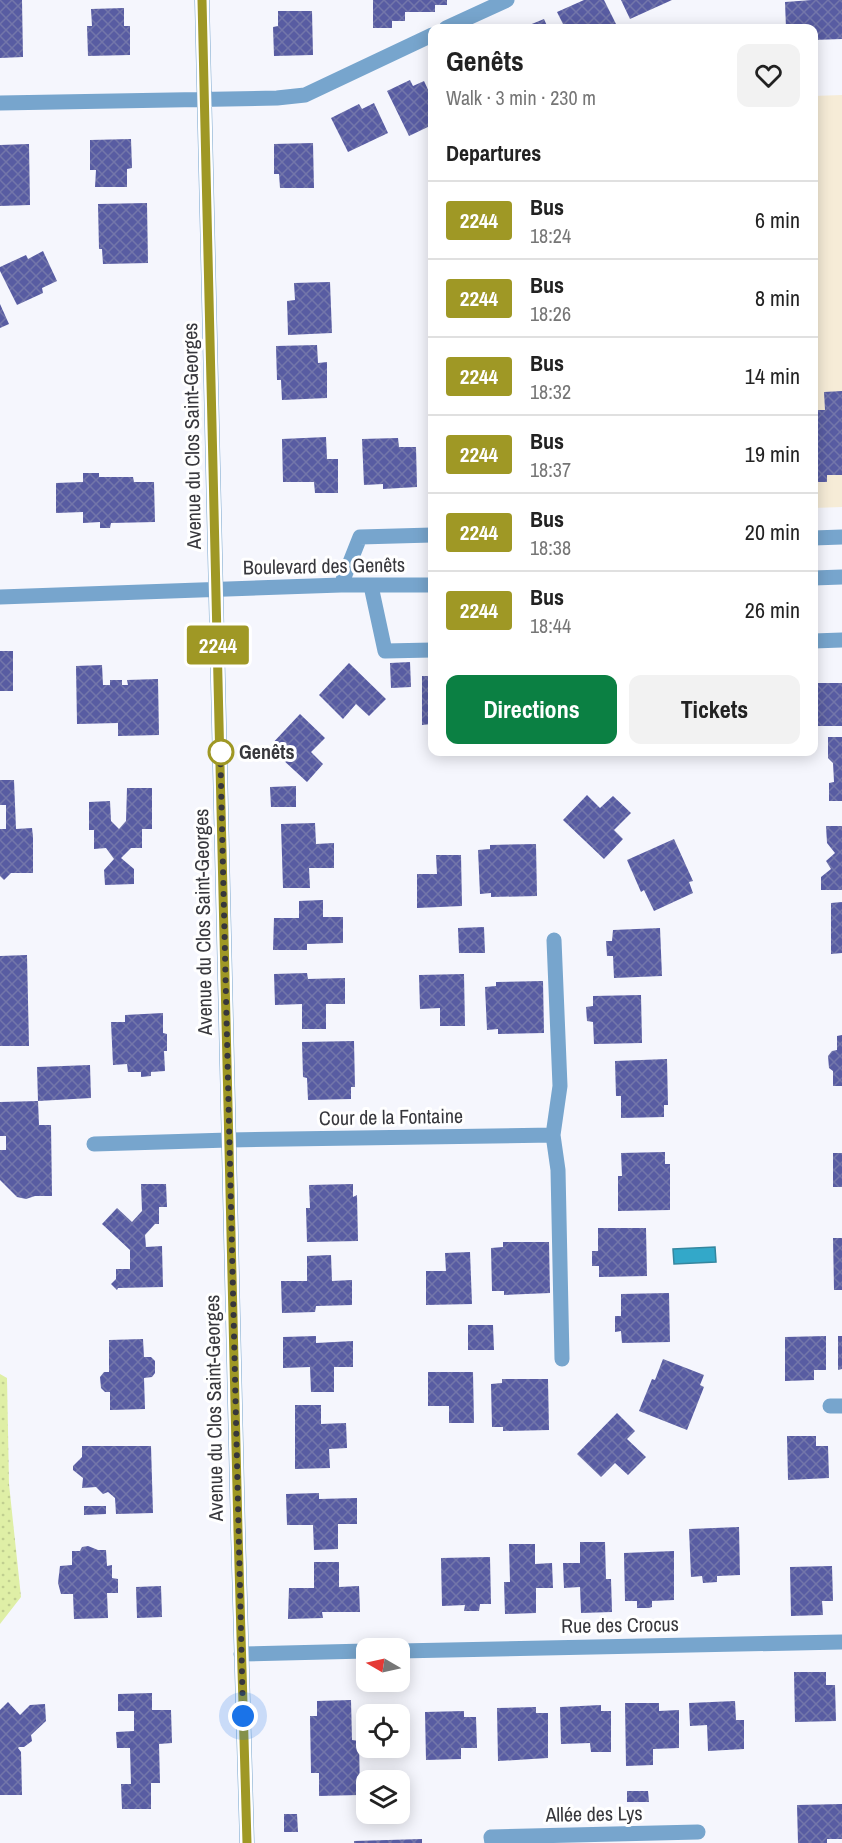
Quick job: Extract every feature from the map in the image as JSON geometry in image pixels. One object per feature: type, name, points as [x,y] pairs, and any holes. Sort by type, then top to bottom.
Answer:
[{"type":"street","name":"Avenue du Clos Saint-Georges","points":[[202,0],[241,1654],[248,1843]]},
{"type":"street","points":[[455,24],[507,0]]},
{"type":"street","points":[[0,103],[276,98],[305,95],[428,37]]},
{"type":"street","points":[[341,585],[360,537],[428,535]]},
{"type":"street","points":[[818,538],[842,537]]},
{"type":"street","points":[[818,578],[842,576]]},
{"type":"street","name":"Boulevard des Genêts","points":[[0,597],[341,585],[428,585]]},
{"type":"street","points":[[371,586],[385,651],[428,650]]},
{"type":"street","points":[[818,641],[842,640]]},
{"type":"street","points":[[554,940],[560,1086],[553,1135],[558,1170],[562,1359]]},
{"type":"street","name":"Cour de la Fontaine","points":[[94,1144],[553,1135]]},
{"type":"street","name":"Rue des Crocus","points":[[410,1651],[842,1641]]},
{"type":"street","points":[[241,1654],[356,1652]]},
{"type":"street","name":"Allée des Lys","points":[[491,1840],[698,1832]]},
{"type":"shaded area","points":[[842,95],[842,507],[818,508],[818,96]]},
{"type":"green space","points":[[0,1374],[7,1378],[9,1484],[21,1597],[0,1624]]},
{"type":"water","points":[[715,1247],[716,1262],[674,1264],[673,1249]]},
{"type":"building","points":[[0,0],[22,0],[23,57],[0,58]]},
{"type":"building","points":[[373,0],[447,0],[447,5],[435,5],[435,12],[405,12],[405,21],[392,21],[392,28],[373,28]]},
{"type":"building","points":[[584,0],[604,0],[616,24],[563,24],[557,12]]},
{"type":"building","points":[[621,0],[672,0],[630,19]]},
{"type":"building","points":[[842,0],[842,39],[818,40],[818,24],[786,24],[785,2]]},
{"type":"building","points":[[124,8],[124,26],[130,26],[130,55],[88,56],[87,26],[92,26],[91,9]]},
{"type":"building","points":[[278,11],[312,11],[313,55],[274,56],[273,27],[278,26]]},
{"type":"building","points":[[544,19],[546,24],[532,24]]},
{"type":"building","points":[[410,80],[413,86],[424,81],[428,90],[428,127],[409,136],[387,91]]},
{"type":"building","points":[[374,103],[388,133],[348,152],[331,118],[359,104],[362,109]]},
{"type":"building","points":[[131,139],[132,168],[127,169],[127,187],[95,187],[96,170],[90,170],[90,140]]},
{"type":"building","points":[[313,143],[314,188],[280,188],[279,174],[274,174],[274,144]]},
{"type":"building","points":[[29,144],[30,205],[0,206],[0,145]]},
{"type":"building","points":[[147,203],[148,263],[103,264],[102,249],[99,249],[98,204]]},
{"type":"building","points":[[43,251],[57,281],[42,288],[43,293],[17,305],[0,267],[26,255],[28,259]]},
{"type":"building","points":[[330,282],[332,333],[288,335],[287,301],[295,300],[294,283]]},
{"type":"building","points":[[0,304],[9,324],[0,328]]},
{"type":"building","points":[[317,345],[318,363],[327,362],[327,398],[282,400],[281,380],[277,380],[276,346]]},
{"type":"building","points":[[842,391],[842,475],[827,475],[827,482],[818,482],[818,410],[825,410],[824,392]]},
{"type":"building","points":[[326,437],[327,459],[338,459],[338,493],[315,493],[314,482],[283,482],[282,439]]},
{"type":"building","points":[[398,438],[399,447],[416,447],[417,487],[383,489],[383,484],[364,485],[362,439]]},
{"type":"building","points":[[83,473],[99,473],[99,477],[133,477],[134,482],[154,482],[155,522],[111,523],[110,528],[100,528],[100,522],[83,523],[83,512],[56,513],[56,483],[83,482]]},
{"type":"building","points":[[0,651],[13,651],[13,691],[0,691]]},
{"type":"building","points":[[410,662],[411,687],[391,688],[390,663]]},
{"type":"building","points":[[349,663],[386,699],[369,716],[356,704],[343,719],[319,695]]},
{"type":"building","points":[[102,665],[103,685],[110,685],[110,680],[122,680],[122,685],[128,685],[127,680],[158,679],[159,735],[118,736],[118,723],[77,724],[76,666]]},
{"type":"building","points":[[422,676],[428,676],[428,724],[422,725]]},
{"type":"building","points":[[818,683],[842,683],[842,726],[818,726]]},
{"type":"building","points":[[300,714],[325,738],[311,752],[323,764],[307,782],[269,747]]},
{"type":"building","points":[[828,737],[842,737],[842,801],[829,801],[829,783],[834,782],[833,763],[828,758]]},
{"type":"building","points":[[0,780],[14,780],[16,829],[32,828],[33,837],[33,873],[11,873],[4,880],[0,876],[0,829],[6,829],[6,805],[0,805]]},
{"type":"building","points":[[296,786],[296,807],[271,807],[270,787]]},
{"type":"building","points":[[127,788],[152,788],[152,829],[142,829],[142,848],[131,848],[121,858],[134,869],[134,884],[105,885],[104,870],[114,859],[106,848],[94,849],[94,830],[89,830],[89,802],[110,801],[111,821],[119,829],[126,821]]},
{"type":"building","points":[[587,795],[600,808],[613,796],[631,813],[614,830],[623,839],[604,859],[563,820]]},
{"type":"building","points":[[315,823],[316,844],[334,843],[334,868],[309,868],[310,888],[283,888],[281,824]]},
{"type":"building","points":[[826,826],[842,826],[842,890],[821,890],[821,877],[831,869],[826,861],[835,853],[827,843]]},
{"type":"building","points":[[674,839],[693,881],[689,882],[693,893],[654,911],[644,890],[641,892],[627,860]]},
{"type":"building","points":[[536,844],[537,896],[491,897],[491,893],[480,894],[478,850],[490,849],[490,845]]},
{"type":"building","points":[[436,855],[461,855],[462,906],[417,908],[417,874],[437,874]]},
{"type":"building","points":[[323,900],[323,917],[343,917],[343,943],[307,944],[307,950],[273,950],[274,918],[299,918],[299,901]]},
{"type":"building","points":[[842,902],[842,953],[831,954],[831,903]]},
{"type":"building","points":[[484,927],[485,953],[459,953],[458,928]]},
{"type":"building","points":[[660,928],[662,976],[614,978],[613,956],[607,956],[606,941],[612,941],[613,930]]},
{"type":"building","points":[[27,955],[29,1046],[0,1046],[0,956]]},
{"type":"building","points":[[307,973],[308,979],[345,978],[345,1004],[326,1004],[326,1029],[302,1029],[302,1004],[275,1005],[274,974]]},
{"type":"building","points":[[464,974],[465,1026],[440,1026],[440,1008],[420,1009],[419,975]]},
{"type":"building","points":[[543,981],[544,1033],[498,1034],[498,1029],[487,1030],[485,987],[496,986],[496,982]]},
{"type":"building","points":[[641,995],[642,1043],[594,1044],[593,1022],[587,1021],[586,1007],[593,1006],[593,996]]},
{"type":"building","points":[[163,1013],[163,1033],[167,1034],[167,1051],[164,1051],[165,1071],[151,1072],[151,1076],[141,1077],[141,1072],[128,1072],[127,1064],[113,1065],[111,1022],[125,1022],[125,1015]]},
{"type":"building","points":[[842,1035],[842,1086],[833,1086],[833,1071],[829,1068],[828,1056],[832,1051],[837,1050],[837,1036]]},
{"type":"building","points":[[354,1041],[355,1087],[351,1087],[351,1099],[308,1100],[307,1078],[303,1077],[302,1042]]},
{"type":"building","points":[[667,1059],[668,1105],[664,1105],[664,1117],[621,1118],[621,1096],[616,1096],[615,1061]]},
{"type":"building","points":[[90,1065],[91,1098],[38,1101],[37,1067]]},
{"type":"building","points":[[38,1101],[39,1125],[51,1125],[52,1196],[35,1196],[26,1199],[17,1197],[0,1180],[0,1150],[6,1150],[6,1136],[0,1136],[0,1102]]},
{"type":"building","points":[[665,1152],[665,1164],[670,1164],[670,1210],[618,1211],[618,1176],[622,1176],[621,1153]]},
{"type":"building","points":[[833,1153],[842,1153],[842,1187],[833,1187]]},
{"type":"building","points":[[141,1184],[166,1184],[167,1207],[159,1207],[159,1224],[155,1224],[145,1235],[146,1247],[162,1246],[163,1287],[118,1288],[117,1290],[111,1284],[116,1279],[116,1269],[130,1269],[130,1250],[102,1224],[117,1208],[132,1222],[142,1211]]},
{"type":"building","points":[[353,1184],[353,1197],[357,1195],[358,1241],[307,1242],[306,1208],[310,1208],[309,1185]]},
{"type":"building","points":[[598,1228],[646,1228],[647,1276],[599,1277],[599,1266],[592,1266],[592,1251],[598,1251]]},
{"type":"building","points":[[833,1238],[842,1238],[842,1290],[834,1290]]},
{"type":"building","points":[[503,1242],[549,1242],[550,1293],[504,1295],[504,1291],[492,1291],[491,1248],[503,1247]]},
{"type":"building","points":[[470,1252],[472,1304],[426,1305],[426,1271],[446,1271],[445,1253]]},
{"type":"building","points":[[331,1255],[332,1281],[352,1280],[352,1305],[316,1306],[315,1312],[282,1313],[281,1281],[307,1281],[307,1256]]},
{"type":"building","points":[[669,1293],[670,1342],[622,1343],[621,1331],[615,1332],[615,1316],[621,1316],[621,1294]]},
{"type":"building","points":[[468,1325],[493,1325],[494,1350],[468,1350]]},
{"type":"building","points":[[316,1336],[316,1343],[353,1341],[353,1367],[334,1367],[334,1392],[311,1392],[310,1367],[283,1368],[283,1337]]},
{"type":"building","points":[[826,1336],[826,1370],[814,1370],[814,1380],[785,1381],[785,1337]]},
{"type":"building","points":[[838,1336],[842,1336],[842,1369],[838,1370]]},
{"type":"building","points":[[143,1339],[144,1357],[151,1357],[155,1361],[155,1373],[152,1377],[144,1378],[145,1409],[110,1410],[110,1392],[105,1392],[101,1388],[100,1377],[104,1372],[109,1372],[109,1340]]},
{"type":"building","points":[[663,1359],[704,1375],[700,1385],[704,1387],[687,1430],[639,1411]]},
{"type":"building","points":[[428,1372],[473,1372],[474,1423],[449,1423],[449,1406],[428,1406]]},
{"type":"building","points":[[502,1379],[548,1379],[549,1430],[503,1431],[503,1427],[492,1427],[491,1384],[502,1383]]},
{"type":"building","points":[[295,1405],[321,1405],[321,1424],[346,1423],[347,1448],[329,1449],[330,1468],[295,1469]]},
{"type":"building","points":[[617,1413],[635,1431],[627,1439],[646,1457],[628,1475],[615,1463],[601,1477],[577,1454]]},
{"type":"building","points":[[787,1436],[816,1436],[816,1446],[828,1446],[829,1478],[788,1480]]},
{"type":"building","points":[[82,1446],[151,1446],[153,1513],[116,1514],[115,1498],[108,1492],[103,1494],[96,1487],[82,1488],[83,1478],[73,1470],[73,1466],[82,1457]]},
{"type":"building","points":[[319,1493],[319,1499],[357,1498],[357,1524],[338,1524],[338,1549],[314,1550],[313,1525],[287,1525],[286,1494]]},
{"type":"building","points":[[84,1506],[106,1506],[106,1514],[84,1515]]},
{"type":"building","points":[[739,1527],[740,1575],[717,1576],[717,1582],[703,1583],[702,1576],[691,1577],[689,1529]]},
{"type":"building","points":[[580,1542],[605,1542],[606,1579],[611,1579],[612,1612],[581,1613],[580,1587],[564,1588],[563,1563],[580,1563]]},
{"type":"building","points":[[509,1544],[535,1544],[535,1564],[552,1563],[553,1588],[536,1588],[536,1613],[505,1614],[504,1582],[510,1582]]},
{"type":"building","points":[[82,1547],[106,1550],[107,1566],[112,1565],[112,1578],[118,1579],[118,1593],[107,1593],[108,1618],[74,1619],[73,1594],[61,1594],[58,1583],[60,1566],[72,1565],[72,1551],[80,1551]]},
{"type":"building","points":[[674,1551],[674,1600],[652,1601],[652,1607],[649,1608],[637,1608],[637,1601],[625,1601],[624,1553]]},
{"type":"building","points":[[490,1557],[491,1604],[480,1604],[479,1611],[464,1611],[465,1605],[442,1606],[441,1558]]},
{"type":"building","points":[[314,1562],[339,1562],[339,1587],[359,1586],[360,1612],[322,1612],[323,1618],[288,1619],[289,1588],[314,1588]]},
{"type":"building","points":[[832,1566],[833,1601],[822,1601],[823,1615],[791,1616],[790,1567]]},
{"type":"building","points":[[161,1586],[162,1617],[137,1618],[136,1587]]},
{"type":"building","points":[[794,1672],[826,1672],[826,1685],[835,1685],[836,1721],[795,1722]]},
{"type":"building","points":[[152,1693],[152,1710],[171,1710],[172,1743],[159,1744],[160,1783],[151,1783],[151,1809],[122,1809],[121,1784],[131,1784],[130,1748],[117,1748],[116,1732],[134,1731],[134,1711],[118,1711],[118,1694]]},
{"type":"building","points":[[351,1700],[352,1740],[356,1741],[356,1758],[359,1758],[360,1770],[356,1770],[356,1795],[319,1796],[319,1773],[311,1773],[310,1716],[317,1716],[317,1701]]},
{"type":"building","points":[[735,1701],[736,1720],[744,1720],[744,1749],[708,1751],[707,1725],[690,1726],[689,1703]]},
{"type":"building","points":[[8,1702],[20,1715],[30,1705],[45,1704],[46,1721],[31,1735],[32,1741],[18,1748],[21,1752],[22,1795],[0,1795],[0,1710]]},
{"type":"building","points":[[625,1703],[659,1703],[659,1711],[679,1710],[679,1748],[653,1749],[653,1765],[626,1766]]},
{"type":"building","points":[[601,1705],[601,1711],[611,1711],[611,1752],[591,1752],[590,1743],[561,1744],[560,1707]]},
{"type":"building","points":[[536,1707],[536,1713],[548,1713],[548,1758],[498,1761],[497,1708]]},
{"type":"building","points":[[464,1711],[464,1717],[476,1717],[477,1748],[461,1748],[461,1759],[426,1760],[425,1712]]},
{"type":"building","points":[[627,1791],[648,1791],[649,1802],[627,1802]]},
{"type":"building","points":[[842,1804],[842,1839],[827,1839],[827,1843],[798,1843],[797,1805]]},
{"type":"building","points":[[284,1814],[297,1814],[298,1832],[284,1832]]},
{"type":"building","points":[[422,1839],[422,1843],[354,1843],[354,1841]]},
{"type":"bus line","name":"2244","points":[[202,0],[247,1843]]},
{"type":"place","name":"Genêts","points":[[221,752]]},
{"type":"route","points":[[221,752],[220,742],[243,1716]]}]
